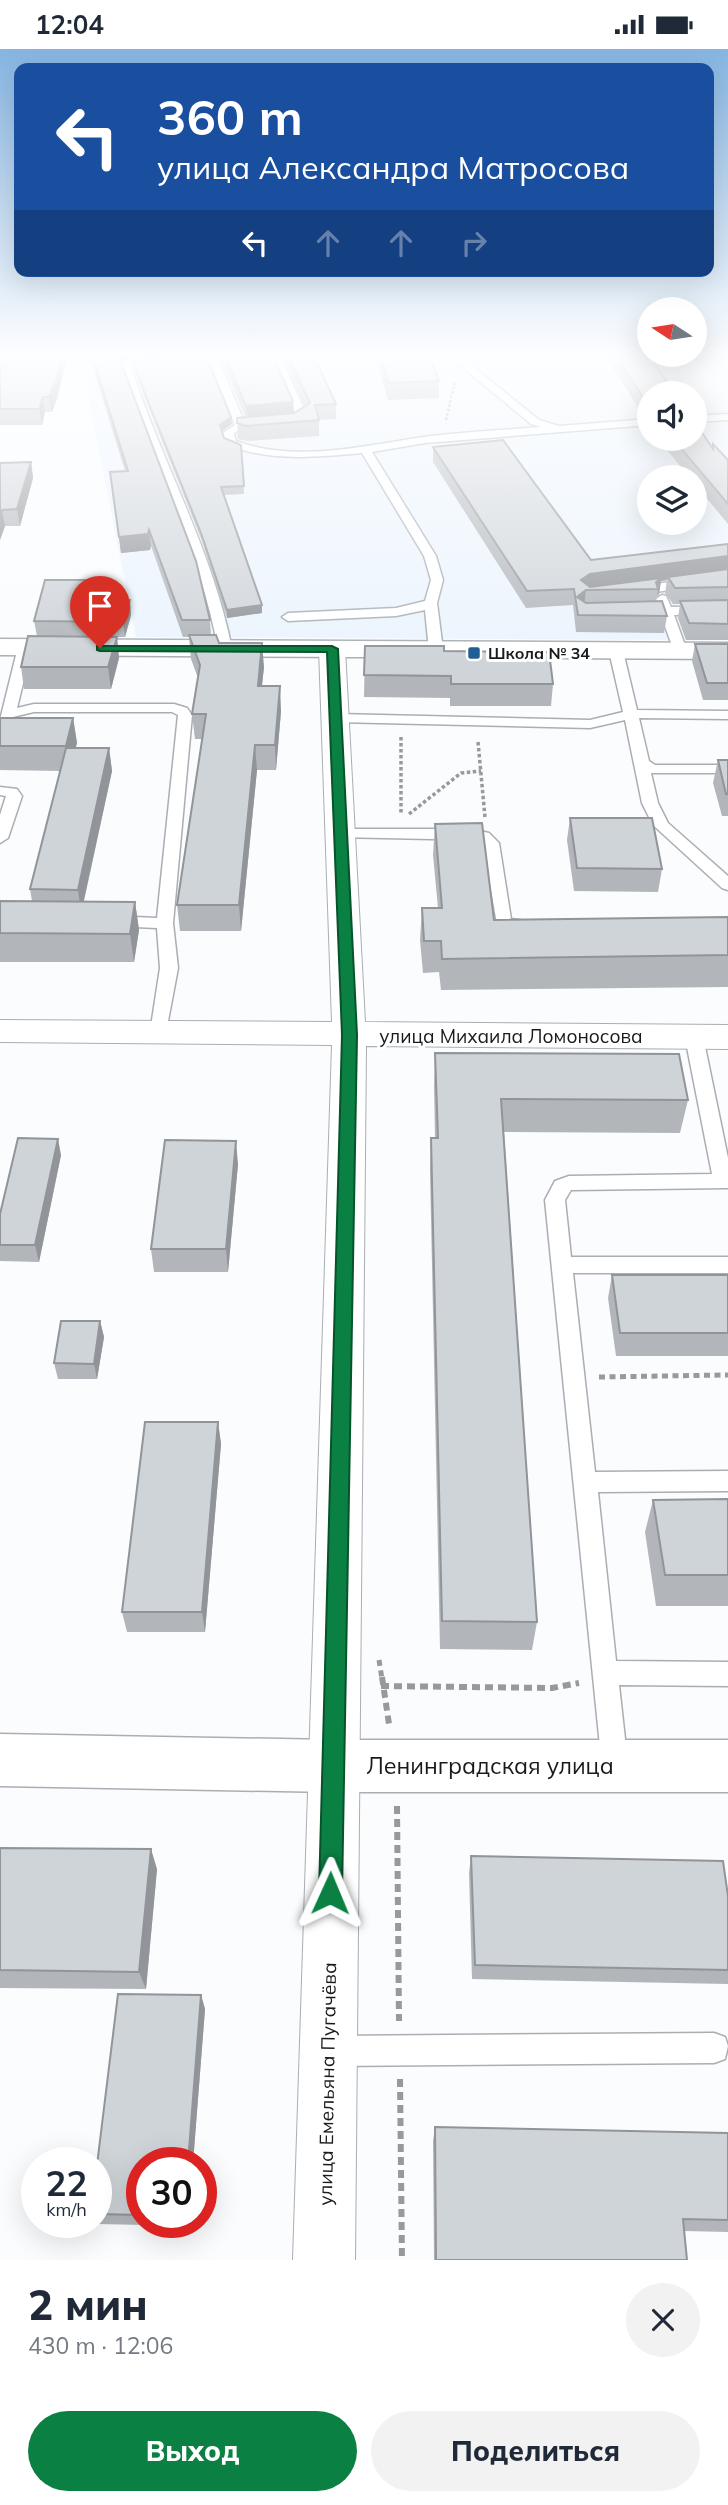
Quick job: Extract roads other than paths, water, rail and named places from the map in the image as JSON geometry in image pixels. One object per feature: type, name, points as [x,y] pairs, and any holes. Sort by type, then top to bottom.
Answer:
[{"type":"street","points":[[13,647],[728,651]]},
{"type":"street","name":"улица Емельяна Пугачёва","points":[[324,2260],[349,1035],[332,649]]},
{"type":"street","name":"улица Михаила Ломоносова","points":[[0,1031],[728,1037]]},
{"type":"street","name":"Ленинградская улица","points":[[0,1760],[332,1766],[728,1766]]},
{"type":"lane","points":[[160,455],[220,621],[225,649]]},
{"type":"lane","points":[[368,455],[430,556],[437,580],[431,603],[436,650]]},
{"type":"lane","points":[[623,593],[728,578]]},
{"type":"lane","points":[[658,588],[680,651]]},
{"type":"lane","points":[[288,617],[396,612],[413,610],[431,603]]},
{"type":"lane","points":[[625,612],[728,610]]},
{"type":"lane","points":[[13,647],[4,714],[34,708],[174,708],[185,715],[164,923],[169,968],[159,1033]]},
{"type":"lane","points":[[616,651],[650,803],[661,825],[728,885]]},
{"type":"lane","points":[[336,718],[590,724],[632,714],[728,715]]},
{"type":"lane","points":[[642,763],[652,769],[728,769]]},
{"type":"lane","points":[[0,790],[12,792],[14,796],[0,838]]},
{"type":"lane","points":[[341,834],[471,834],[487,838],[491,843],[503,920],[515,926],[541,926]]},
{"type":"lane","points":[[96,921],[164,923]]},
{"type":"lane","points":[[615,1766],[555,1200],[562,1186],[569,1183],[726,1181],[694,1037]]},
{"type":"lane","points":[[562,1265],[728,1265]]},
{"type":"lane","points":[[585,1482],[728,1481]]},
{"type":"lane","points":[[605,1673],[728,1674]]},
{"type":"lane","points":[[328,2051],[714,2048]]},
{"type":"place","name":"Школа № 34","points":[[474,653]]}]
